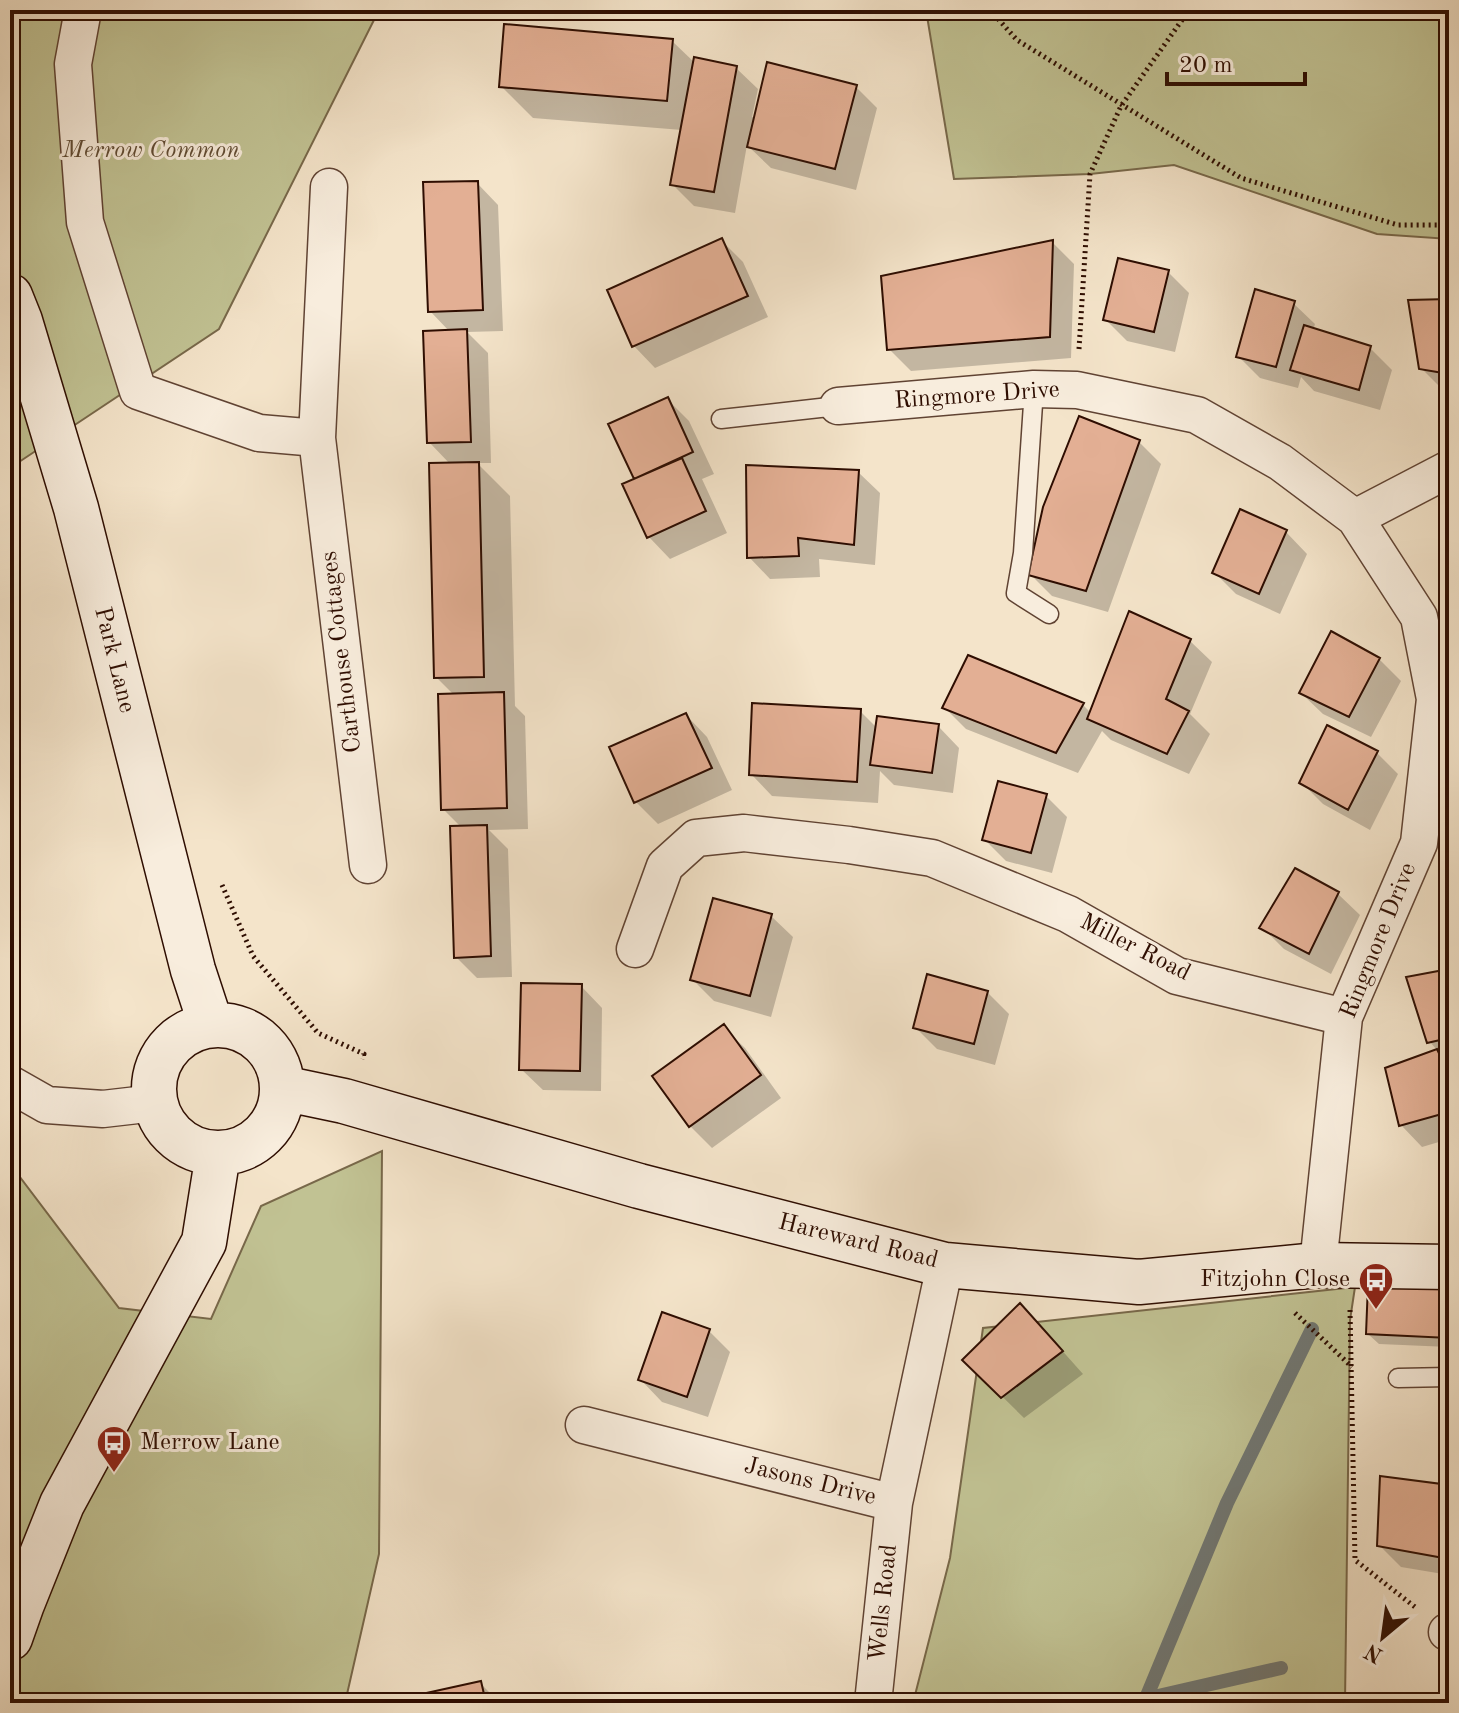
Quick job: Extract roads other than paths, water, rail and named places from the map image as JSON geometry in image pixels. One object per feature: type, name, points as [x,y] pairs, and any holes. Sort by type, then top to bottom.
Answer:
[{"type":"main road","name":"Park Lane","points":[[10,296],[76,508],[193,970],[211,1025]]},
{"type":"main road","points":[[211,1025],[233,1026],[252,1035],[268,1049],[279,1067],[282,1088],[279,1109],[271,1127],[256,1141],[238,1151],[218,1154],[190,1148],[167,1130],[155,1103],[153,1082],[160,1061],[173,1043],[190,1031],[211,1025]]},
{"type":"main road","name":"Hareward Road","points":[[282,1088],[344,1101],[639,1186],[945,1265],[1139,1282],[1334,1265],[1449,1267]]},
{"type":"main road","points":[[10,1638],[62,1504],[204,1242],[218,1154]]},
{"type":"street","points":[[83,10],[73,64],[85,222],[138,391],[259,433],[317,438]]},
{"type":"street","name":"Carthouse Cottages","points":[[329,187],[317,438],[368,865]]},
{"type":"street","name":"Ringmore Drive","points":[[838,406],[1034,389],[1077,390],[1197,415],[1280,462],[1355,518],[1419,617],[1435,699],[1419,843],[1344,1017],[1334,1265]]},
{"type":"street","points":[[1355,518],[1449,469]]},
{"type":"street","name":"Miller Road","points":[[635,949],[665,866],[696,838],[744,833],[932,858],[1068,914],[1177,976],[1344,1017]]},
{"type":"street","points":[[10,1084],[47,1105],[103,1109],[155,1103]]},
{"type":"street","name":"Jasons Drive","points":[[584,1425],[894,1503],[945,1265]]},
{"type":"street","name":"Wells Road","points":[[873,1703],[894,1503]]},
{"type":"lane","points":[[1034,389],[1023,553],[1016,593],[1049,614]]},
{"type":"lane","points":[[721,419],[838,406]]},
{"type":"lane","points":[[1398,1378],[1449,1377]]},
{"type":"waterway","points":[[1144,1703],[1227,1503],[1312,1329]]},
{"type":"waterway","points":[[1145,1699],[1281,1668]]},
{"type":"place","name":"Fitzjohn Close","points":[[1376,1311]]},
{"type":"place","name":"Merrow Lane","points":[[114,1474]]},
{"type":"park label","name":"Merrow Common","points":[[151,151]]}]
